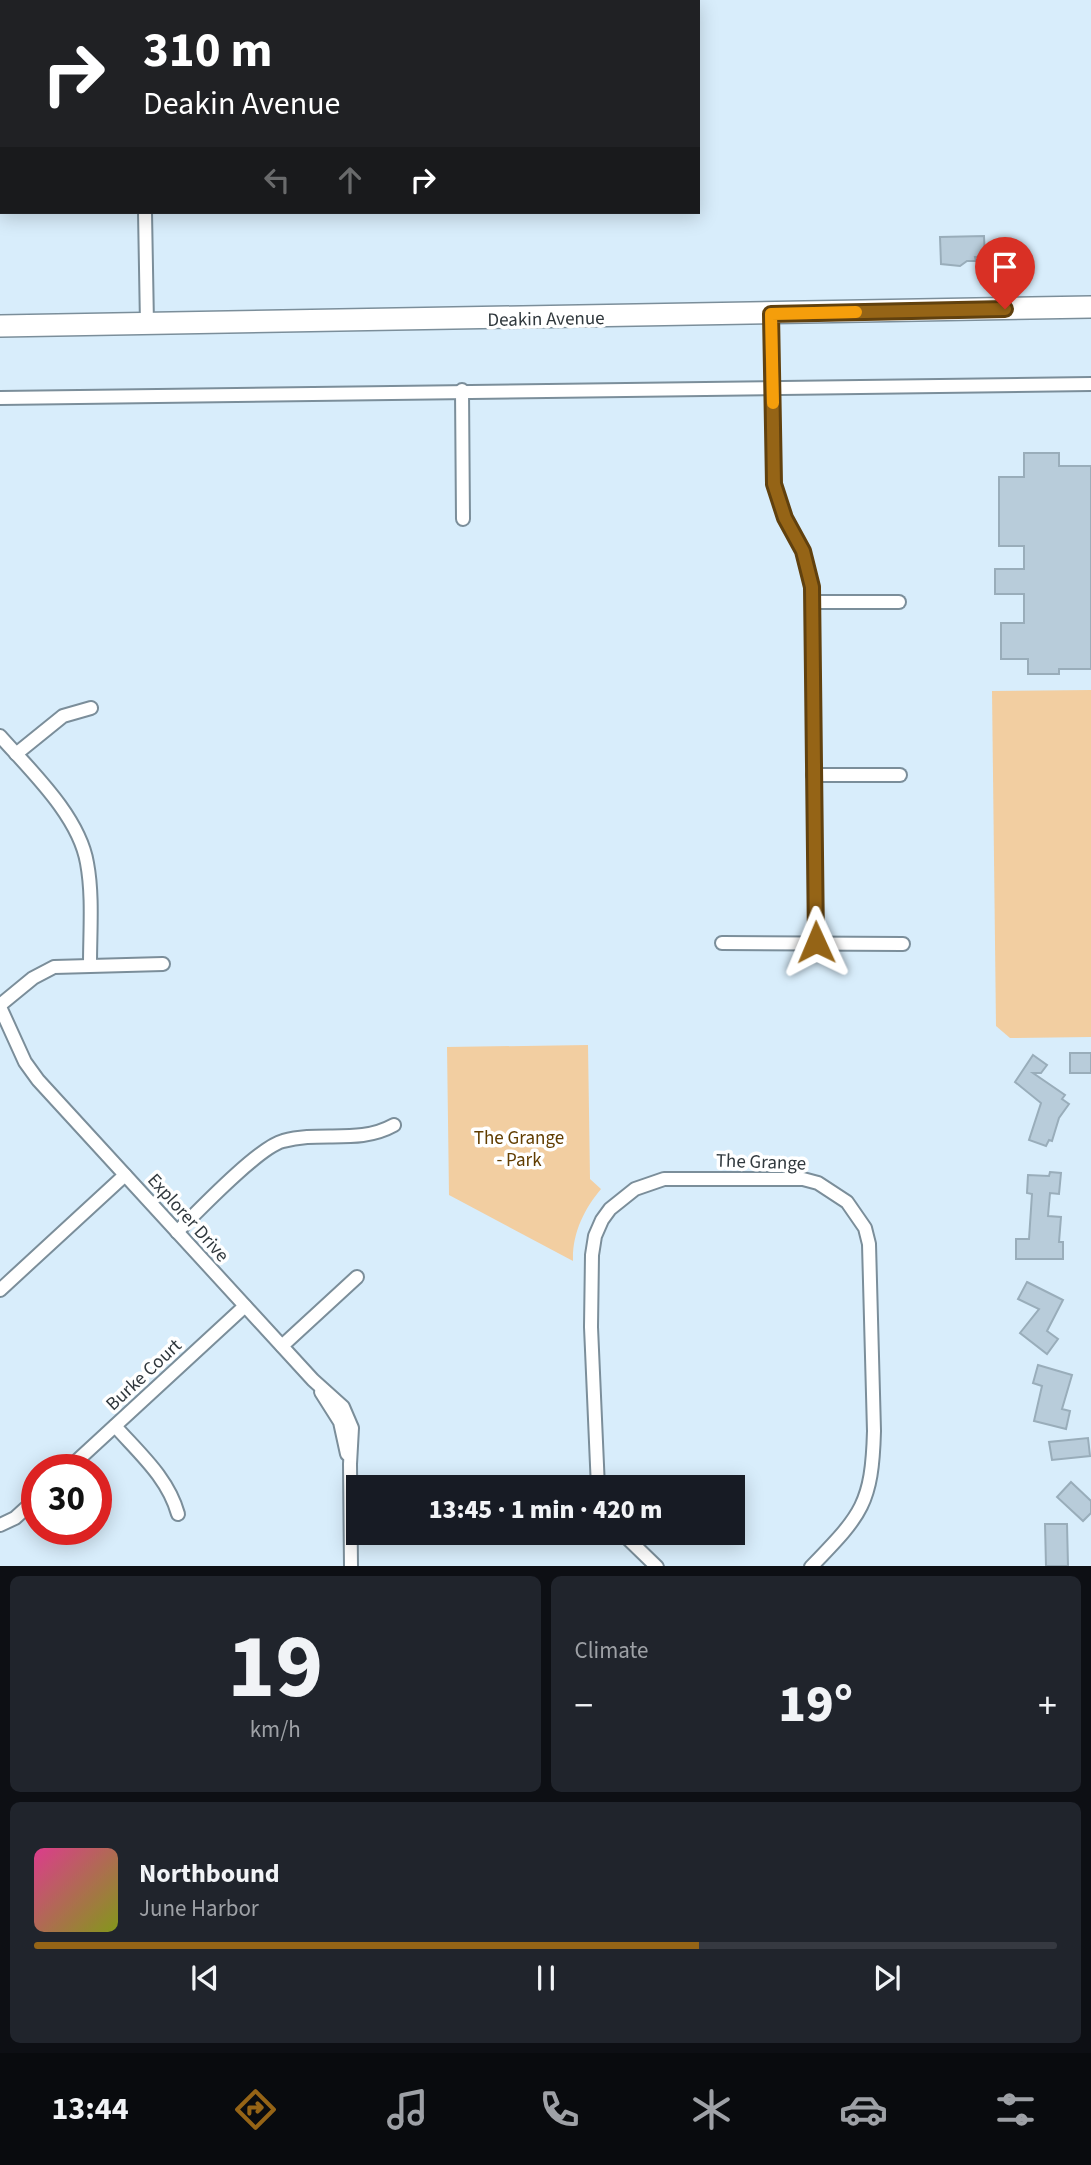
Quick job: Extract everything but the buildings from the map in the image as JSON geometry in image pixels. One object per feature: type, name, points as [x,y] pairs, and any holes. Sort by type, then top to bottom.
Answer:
[{"type":"highway","name":"Deakin Avenue","points":[[0,326],[1091,307]]},
{"type":"street","points":[[145,214],[147,324]]},
{"type":"street","points":[[771,314],[774,484],[785,518],[803,551],[810,571],[816,942]]},
{"type":"street","points":[[0,398],[1091,384]]},
{"type":"street","points":[[462,390],[463,519]]},
{"type":"street","points":[[812,602],[900,602]]},
{"type":"street","points":[[16,754],[63,716],[91,708]]},
{"type":"street","points":[[0,736],[71,820],[83,844],[89,875],[90,964]]},
{"type":"street","points":[[813,775],[900,775]]},
{"type":"street","points":[[722,943],[903,944]]},
{"type":"street","points":[[0,1006],[44,971],[54,967],[163,964]]},
{"type":"street","name":"Explorer Drive","points":[[0,1006],[25,1062],[38,1080],[313,1380],[340,1422],[349,1464],[351,1566]]},
{"type":"street","points":[[177,1231],[273,1145],[296,1138],[360,1137],[394,1125]]},
{"type":"street","points":[[1,1287],[125,1175]]},
{"type":"street","name":"The Grange","points":[[597,1475],[591,1327],[592,1255],[595,1236],[606,1214],[635,1189],[664,1180],[803,1179],[818,1183],[834,1191],[858,1215],[869,1244],[874,1431],[873,1460],[863,1504],[851,1525],[811,1566]]},
{"type":"street","points":[[282,1346],[357,1277]]},
{"type":"street","name":"Burke Court","points":[[84,1454],[245,1306]]},
{"type":"street","points":[[115,1426],[162,1478],[170,1490],[178,1514]]},
{"type":"street","points":[[0,1525],[21,1513]]},
{"type":"street","points":[[635,1545],[657,1566]]},
{"type":"green space","points":[[1091,690],[1091,1037],[1010,1038],[996,1026],[992,691]]},
{"type":"green space","name":"The Grange - Park","points":[[588,1045],[590,1179],[601,1189],[580,1222],[573,1261],[449,1195],[447,1047]]},
{"type":"slow traffic","points":[[773,403],[771,314],[856,312]]},
{"type":"route","points":[[816,942],[812,587],[803,551],[785,518],[774,484],[771,314],[1005,309]]}]
